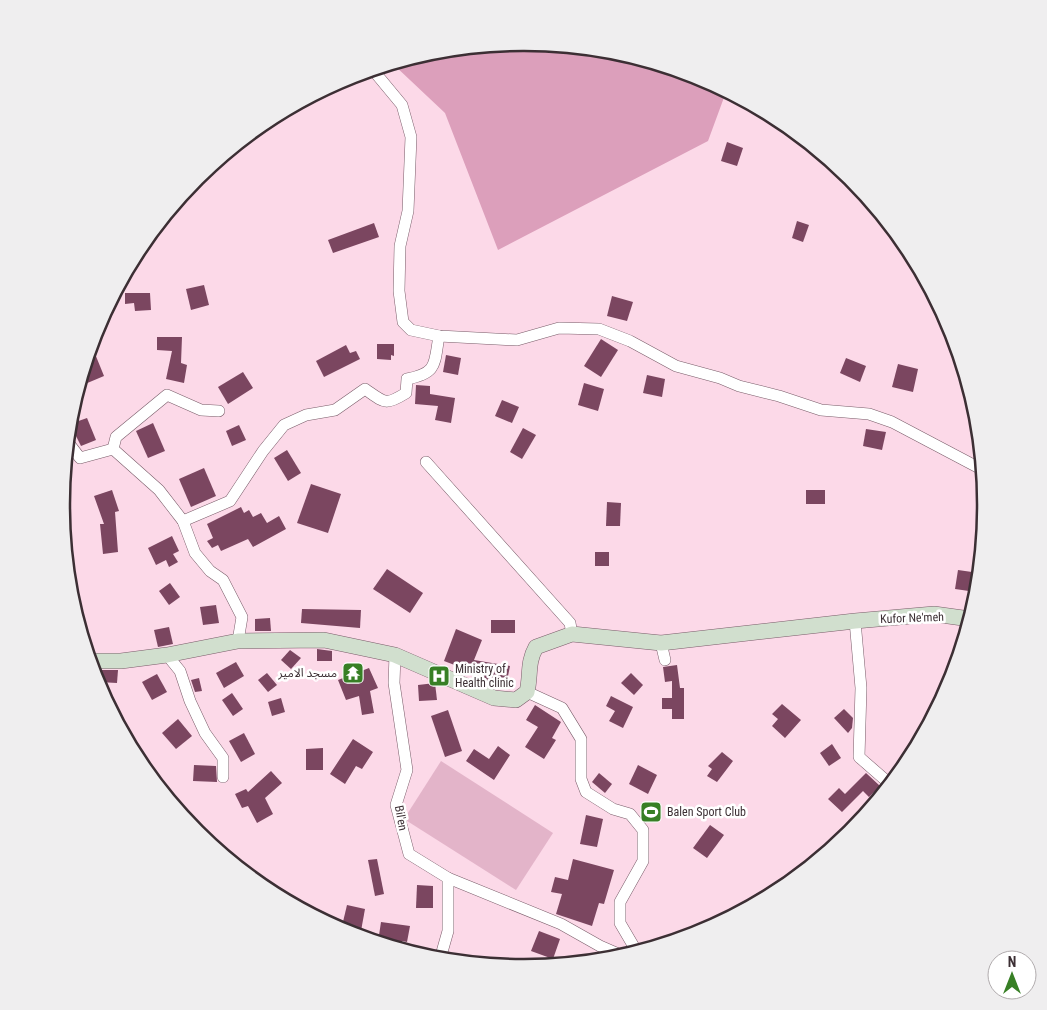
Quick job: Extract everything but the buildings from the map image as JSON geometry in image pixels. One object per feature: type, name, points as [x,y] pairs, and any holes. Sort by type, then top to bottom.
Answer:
[{"type":"street","points":[[377,75],[402,105],[411,137],[408,212],[400,246],[399,291],[402,322],[411,330],[439,336],[516,340],[559,328],[599,329],[630,341],[676,366],[720,378],[739,386],[779,396],[821,410],[869,414],[892,422],[975,466]]},
{"type":"street","points":[[183,521],[230,501],[284,425],[306,415],[335,410],[364,389],[382,401],[391,402],[406,393],[407,379],[424,376],[434,366],[439,336]]},
{"type":"street","points":[[113,449],[116,437],[167,395],[201,410],[219,411]]},
{"type":"street","points":[[113,449],[159,490],[183,521],[195,553],[210,572],[223,580],[242,617],[238,641]]},
{"type":"street","points":[[74,450],[80,458],[113,449]]},
{"type":"street","points":[[98,661],[121,661],[167,655],[238,641],[324,640],[395,655],[494,698],[516,700],[527,692],[530,679],[529,661],[536,647],[572,634],[570,623],[426,462]]},
{"type":"street","name":"Kufor Ne'meh","points":[[572,634],[661,643],[854,620],[934,614],[963,618]]},
{"type":"street","points":[[854,620],[861,688],[859,757],[884,779]]},
{"type":"street","points":[[661,643],[666,660]]},
{"type":"street","points":[[167,655],[180,671],[190,701],[205,733],[223,758],[223,777]]},
{"type":"street","name":"Bil'en","points":[[395,655],[394,683],[407,770],[396,804],[409,854],[448,878],[561,924],[610,950]]},
{"type":"street","points":[[527,692],[562,708],[580,739],[581,779],[586,792],[612,809],[630,814],[643,830],[643,861],[620,902],[620,923],[633,945]]},
{"type":"street","points":[[442,951],[448,931],[448,878]]},
{"type":"shaded area","points":[[494,52],[553,52],[583,55],[641,67],[669,75],[724,98],[708,141],[498,250],[445,113],[398,69],[464,55]]},
{"type":"shaded area","points":[[441,761],[553,833],[516,890],[404,819]]},
{"type":"place","name":"مسجد الامير","points":[[353,673]]},
{"type":"place","name":"Ministry of Health clinic","points":[[439,676]]},
{"type":"place","name":"Balen Sport Club","points":[[651,812]]}]
